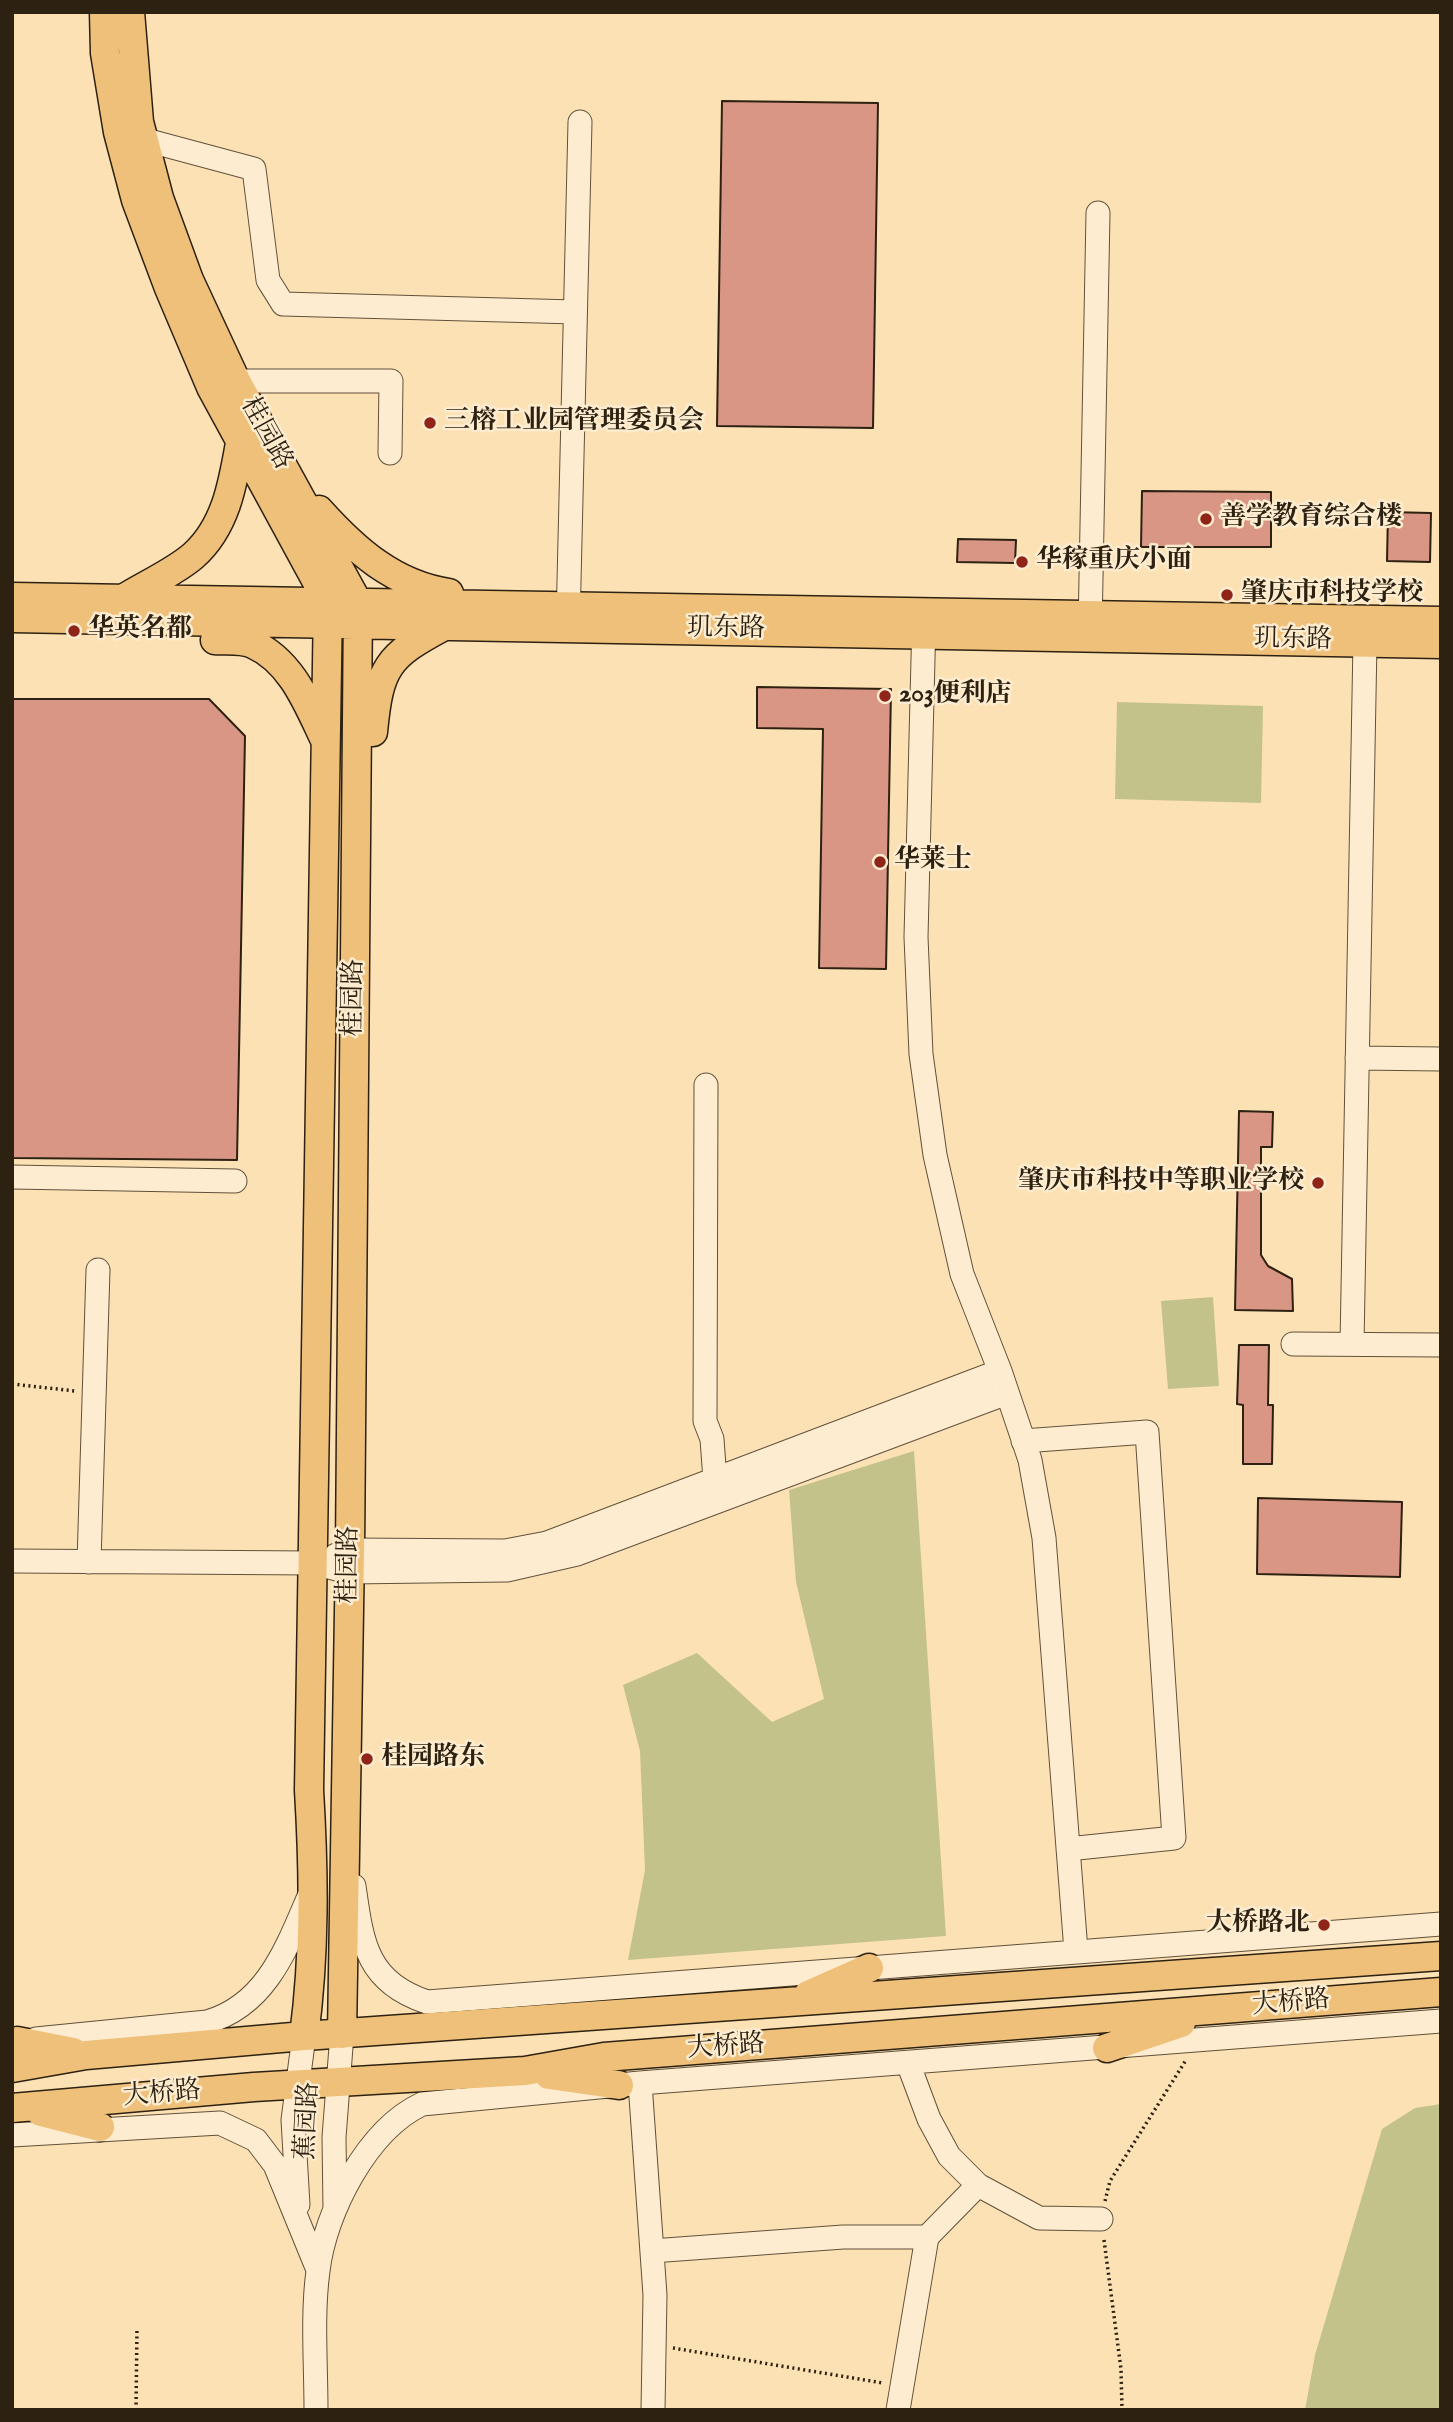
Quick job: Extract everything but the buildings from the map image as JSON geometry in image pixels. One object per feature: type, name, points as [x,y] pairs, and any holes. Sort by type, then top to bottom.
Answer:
[{"type":"main road","points":[[104,12],[105,53],[130,135]]},
{"type":"main road","name":"桂园路","points":[[130,12],[130,135],[159,198],[224,384],[289,477],[358,614],[350,1561],[342,2034]]},
{"type":"main road","points":[[224,384],[240,443],[328,614]]},
{"type":"main road","points":[[240,443],[226,507],[213,532],[193,556],[129,610],[181,635],[251,643],[261,649],[279,662],[300,689],[326,743]]},
{"type":"main road","points":[[289,477],[338,532],[376,565],[420,588],[467,595],[490,605]]},
{"type":"main road","name":"玑东路","points":[[12,597],[129,610]]},
{"type":"main road","name":"玑东路","points":[[12,618],[129,610],[358,614],[490,605],[568,617]]},
{"type":"main road","name":"桂园路","points":[[304,2036],[311,1984],[314,1885],[309,1790],[328,614]]},
{"type":"main road","name":"玑东路","points":[[358,614],[446,625],[568,617],[1090,626],[1441,621]]},
{"type":"main road","points":[[357,804],[373,738],[377,696],[393,657],[446,625]]},
{"type":"main road","name":"玑东路","points":[[1090,626],[1441,644]]},
{"type":"main road","name":"大桥路","points":[[14,2050],[86,2055],[304,2036],[1440,1956]]},
{"type":"main road","points":[[788,2003],[869,1968]]},
{"type":"main road","name":"大桥路","points":[[17,2108],[298,2084],[525,2071],[604,2057],[1441,1992]]},
{"type":"main road","points":[[1107,2048],[1219,2010]]},
{"type":"main road","points":[[525,2071],[630,2084]]},
{"type":"main road","points":[[17,2108],[100,2127]]},
{"type":"street","points":[[568,617],[580,122]]},
{"type":"street","points":[[130,135],[254,169],[268,280],[283,304],[575,312]]},
{"type":"street","points":[[1090,626],[1098,213]]},
{"type":"street","points":[[224,384],[391,381],[390,453]]},
{"type":"street","points":[[923,623],[916,937],[921,1054],[935,1155],[962,1274],[1004,1382],[1023,1441],[1044,1538],[1076,1951]]},
{"type":"street","points":[[1352,1344],[1365,642]]},
{"type":"street","points":[[1357,1058],[1441,1059]]},
{"type":"street","points":[[706,1085],[705,1421],[712,1439],[715,1480]]},
{"type":"street","points":[[12,1177],[235,1181]]},
{"type":"street","points":[[89,1562],[98,1270]]},
{"type":"street","points":[[1293,1344],[1441,1345]]},
{"type":"street","points":[[12,1561],[313,1563],[526,1548],[569,1536],[715,1480],[1004,1382]]},
{"type":"street","points":[[350,1561],[507,1570],[557,1561],[1004,1382]]},
{"type":"street","points":[[1023,1441],[1147,1432],[1174,1838],[1068,1849]]},
{"type":"street","points":[[346,1838],[362,1943],[368,1959],[385,1978],[408,1996],[427,2002],[1441,1924]]},
{"type":"street","points":[[14,2050],[226,2017],[257,1993],[278,1966],[314,1885]]},
{"type":"street","points":[[316,2410],[318,2270],[335,2212],[356,2169],[382,2132],[402,2113],[422,2104],[630,2084],[1441,2021]]},
{"type":"street","name":"蕉园路","points":[[335,2212],[334,2137],[342,2034]]},
{"type":"street","points":[[299,2230],[293,2120],[304,2036]]},
{"type":"street","points":[[908,2063],[929,2119],[949,2155],[978,2185],[1039,2218],[1101,2218]]},
{"type":"street","points":[[630,2084],[652,2251],[653,2410]]},
{"type":"street","points":[[12,2135],[100,2127],[220,2123],[256,2140],[275,2165],[299,2230],[318,2270]]},
{"type":"street","points":[[898,2410],[927,2237],[978,2185]]},
{"type":"street","points":[[652,2251],[843,2236],[927,2237]]},
{"type":"path","points":[[12,1384],[68,1391],[94,1391]]},
{"type":"path","points":[[1122,2410],[1121,2369],[1101,2218],[1110,2180],[1199,2040]]},
{"type":"path","points":[[136,2410],[138,2328]]},
{"type":"path","points":[[654,2345],[902,2386]]},
{"type":"shaded area","points":[[1117,702],[1263,706],[1261,803],[1115,799]]},
{"type":"shaded area","points":[[1213,1297],[1219,1386],[1168,1389],[1161,1301]]},
{"type":"shaded area","points":[[914,1451],[946,1936],[628,1960],[645,1870],[640,1751],[623,1685],[697,1653],[772,1722],[824,1699],[796,1582],[789,1490]]},
{"type":"shaded area","points":[[1441,2104],[1441,2410],[1305,2410],[1315,2355],[1382,2129],[1415,2108]]},
{"type":"place","name":"三榕工业园管理委员会","points":[[430,423]]},
{"type":"place","name":"善学教育综合楼","points":[[1206,519]]},
{"type":"place","name":"华稼重庆小面","points":[[1022,562]]},
{"type":"place","name":"肇庆市科技学校","points":[[1227,595]]},
{"type":"place","name":"华英名都","points":[[74,631]]},
{"type":"place","name":"203便利店","points":[[885,696]]},
{"type":"place","name":"华莱士","points":[[880,862]]},
{"type":"place","name":"肇庆市科技中等职业学校","points":[[1318,1183]]},
{"type":"place","name":"桂园路东","points":[[367,1759]]},
{"type":"place","name":"大桥路北","points":[[1324,1925]]}]
